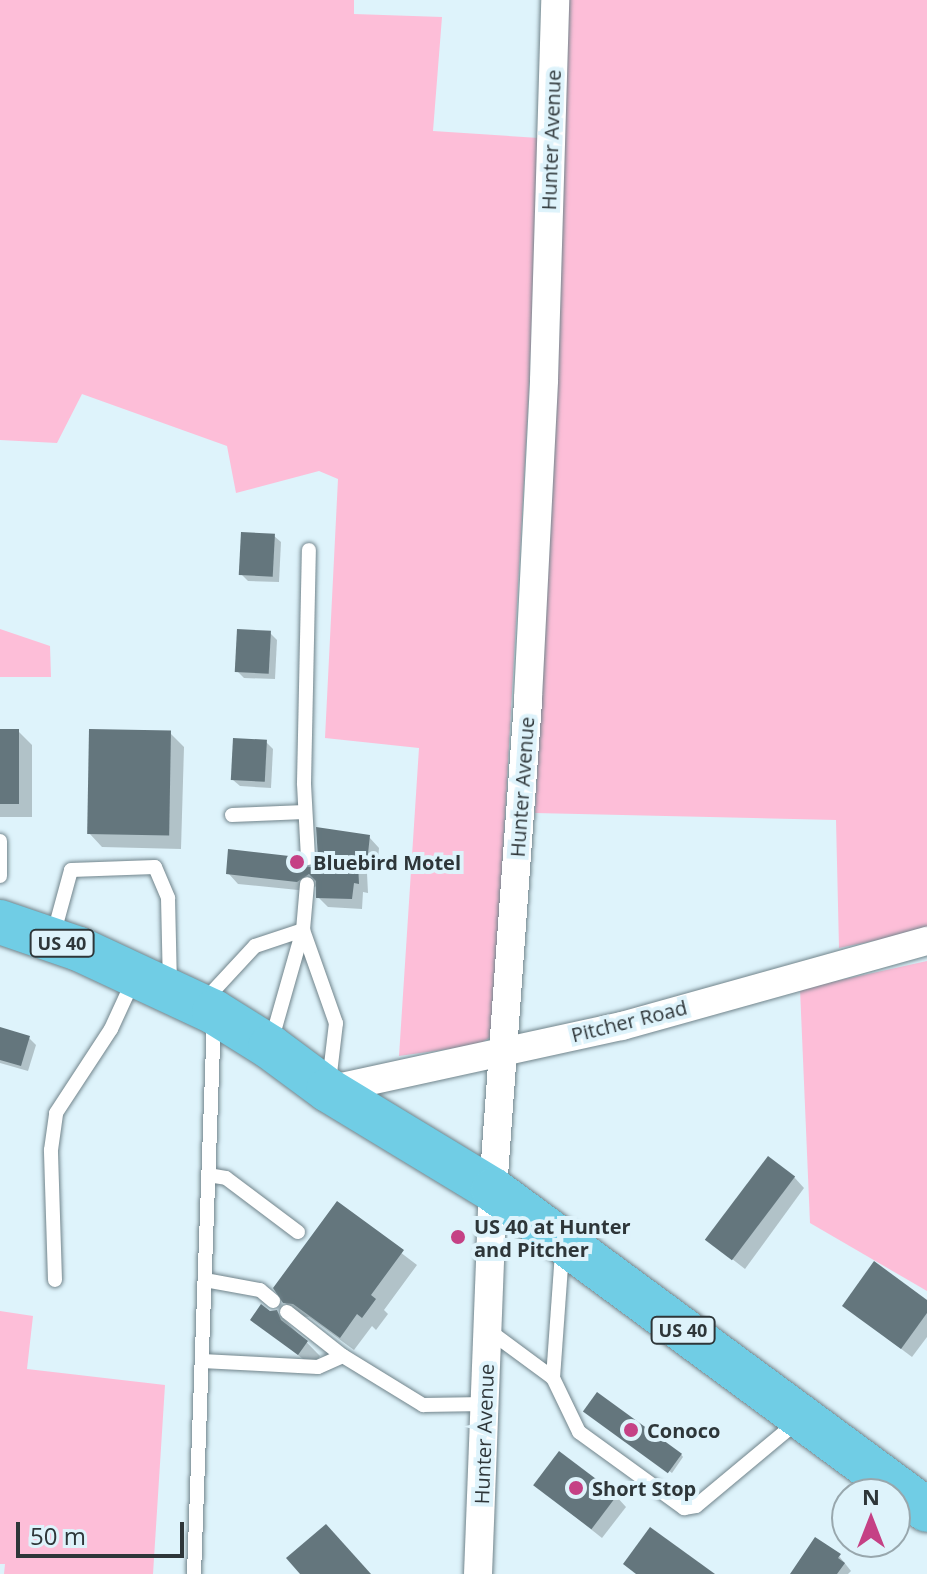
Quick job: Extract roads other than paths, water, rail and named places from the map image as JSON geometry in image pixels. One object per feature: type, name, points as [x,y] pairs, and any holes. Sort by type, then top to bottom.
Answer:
[{"type":"main road","name":"US 40","points":[[0,922],[52,940],[180,996],[270,1047],[328,1090],[493,1190],[927,1510]]},
{"type":"street","name":"Hunter Avenue","points":[[478,1574],[493,1190],[528,698],[544,380],[555,0]]},
{"type":"street","name":"Pitcher Road","points":[[328,1090],[622,1026],[927,941]]},
{"type":"lane","points":[[308,858],[305,812],[309,550]]},
{"type":"lane","points":[[232,815],[305,812]]},
{"type":"lane","points":[[0,841],[0,876]]},
{"type":"lane","points":[[52,940],[71,870],[155,867],[168,898],[208,1175],[194,1574]]},
{"type":"lane","points":[[270,1047],[303,930],[307,884]]},
{"type":"lane","points":[[55,1280],[51,1150],[56,1113],[111,1029],[180,996],[255,946],[303,930]]},
{"type":"lane","points":[[303,930],[336,1023],[328,1090]]},
{"type":"lane","points":[[208,1175],[226,1178],[298,1232]]},
{"type":"lane","points":[[553,1378],[563,1241]]},
{"type":"lane","points":[[205,1280],[260,1290],[273,1301]]},
{"type":"lane","points":[[287,1312],[343,1356],[423,1405],[485,1404]]},
{"type":"lane","points":[[488,1330],[553,1378],[579,1432],[684,1508],[696,1506],[802,1418]]},
{"type":"lane","points":[[202,1361],[318,1367],[343,1356]]},
{"type":"place","name":"Bluebird Motel","points":[[297,862]]},
{"type":"place","name":"US 40 at Hunter and Pitcher","points":[[458,1237]]},
{"type":"place","name":"Conoco","points":[[631,1430]]},
{"type":"place","name":"Short Stop","points":[[576,1488]]}]
